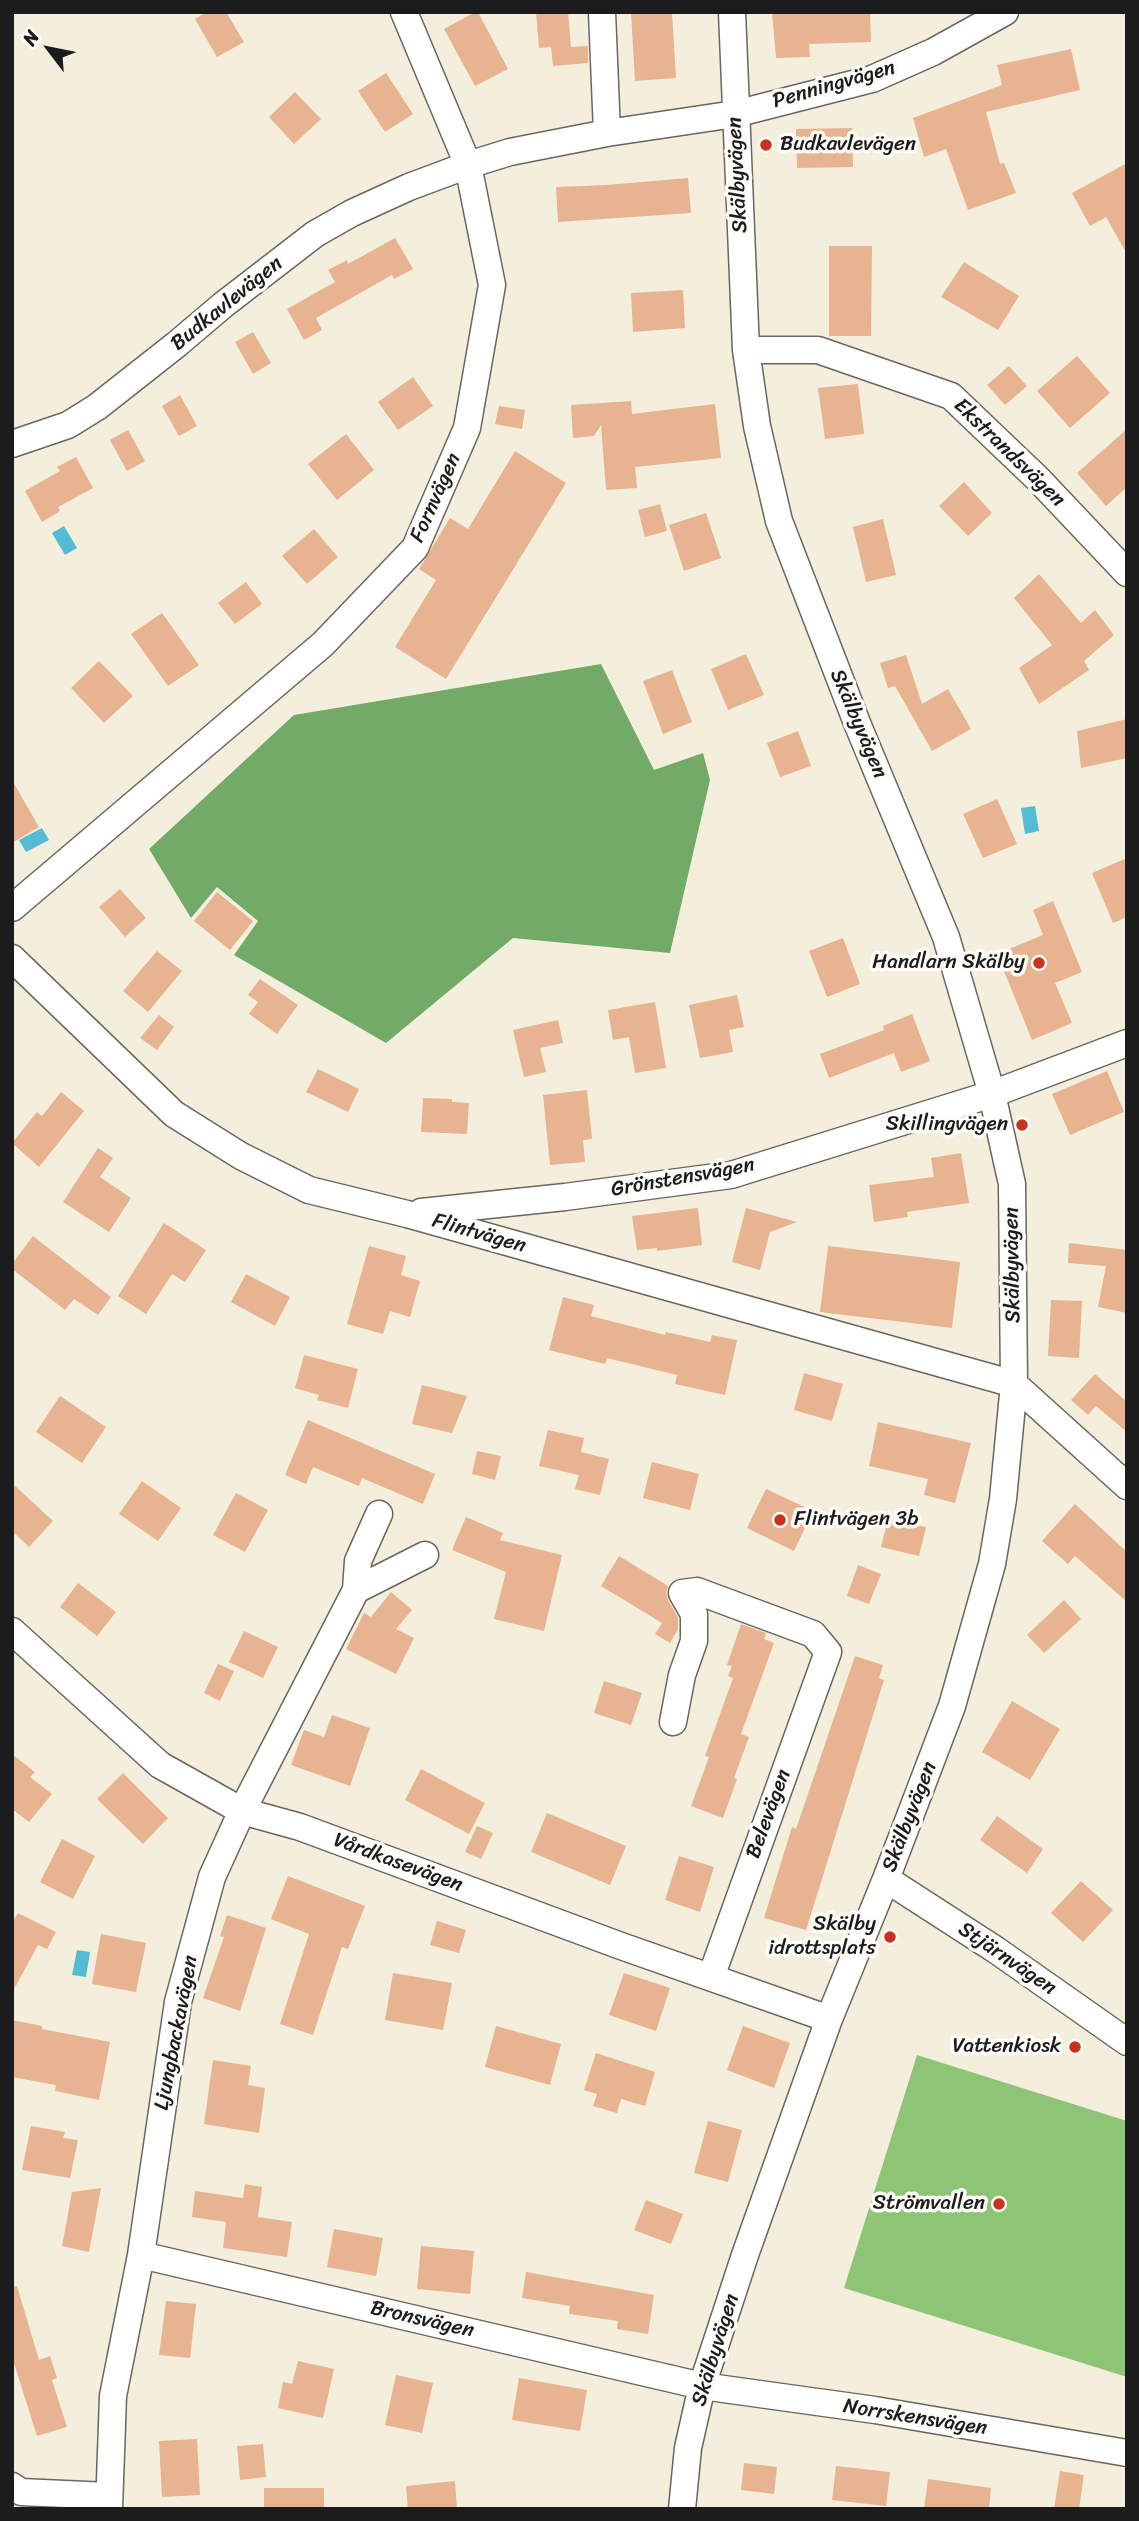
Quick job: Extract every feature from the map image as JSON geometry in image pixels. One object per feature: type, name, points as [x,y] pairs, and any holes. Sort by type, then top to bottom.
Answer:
[{"type":"street","name":"Fornvägen","points":[[12,908],[323,644],[415,548],[467,428],[488,366],[492,285],[468,165],[404,12]]},
{"type":"street","points":[[602,12],[607,133]]},
{"type":"street","name":"Skälbyvägen","points":[[682,2509],[688,2448],[702,2386],[745,2255],[829,2019],[886,1880],[952,1706],[992,1564],[1003,1499],[1014,1384],[1012,1184],[992,1094],[946,937],[857,723],[779,521],[757,426],[746,350],[732,12]]},
{"type":"street","name":"Penningvägen","points":[[735,114],[872,79],[933,52],[1005,12]]},
{"type":"street","name":"Budkavlevägen","points":[[12,444],[68,425],[97,407],[232,297],[315,234],[352,213],[409,187],[510,152],[607,133],[735,114]]},
{"type":"street","name":"Ekstrandsvägen","points":[[746,350],[818,350],[951,396],[1038,479],[1127,573]]},
{"type":"street","name":"Flintvägen","points":[[12,958],[174,1114],[242,1156],[309,1190],[407,1214],[1014,1384]]},
{"type":"street","points":[[992,1094],[1127,1043]]},
{"type":"street","name":"Grönstensvägen","points":[[407,1214],[731,1175],[992,1094]]},
{"type":"street","points":[[1014,1384],[1127,1486]]},
{"type":"street","name":"Ljungbackavägen","points":[[108,2502],[113,2396],[141,2255],[178,2002],[212,1877],[242,1811],[367,1594],[358,1562],[379,1514]]},
{"type":"street","points":[[367,1594],[425,1555]]},
{"type":"street","name":"Belevägen","points":[[673,1722],[682,1675],[694,1641],[694,1615],[682,1593],[697,1591],[785,1622],[813,1634],[828,1652],[711,1977]]},
{"type":"street","name":"Vårdkasevägen","points":[[12,1631],[160,1765],[242,1811],[300,1827],[621,1946],[829,2019]]},
{"type":"street","name":"Stjärnvägen","points":[[886,1880],[990,1959],[1127,2042]]},
{"type":"street","name":"Bronsvägen","points":[[141,2255],[702,2386]]},
{"type":"street","name":"Norrskensvägen","points":[[702,2386],[875,2410],[1127,2453]]},
{"type":"street","points":[[12,2486],[21,2492],[108,2502]]},
{"type":"green space","points":[[601,664],[654,770],[703,753],[710,780],[670,953],[513,938],[386,1043],[234,955],[258,921],[217,887],[191,918],[149,849],[294,715]]},
{"type":"green space","name":"Strömvallen","points":[[917,2055],[1127,2121],[1127,2377],[844,2288]]},
{"type":"water","points":[[64,526],[77,548],[65,555],[52,533]]},
{"type":"water","points":[[1035,806],[1039,831],[1025,834],[1021,808]]},
{"type":"water","points":[[42,828],[49,840],[26,852],[19,840]]},
{"type":"water","points":[[77,1950],[90,1952],[86,1977],[72,1975]]},
{"type":"building","points":[[207,12],[226,12],[244,42],[217,57],[195,19]]},
{"type":"building","points":[[478,12],[508,69],[475,86],[444,29]]},
{"type":"building","points":[[536,12],[568,12],[571,47],[588,46],[588,63],[553,66],[551,47],[539,48]]},
{"type":"building","points":[[631,12],[672,12],[676,78],[635,81]]},
{"type":"building","points":[[772,12],[870,12],[871,42],[809,44],[810,57],[776,58]]},
{"type":"building","points":[[1071,49],[1080,90],[986,112],[1000,164],[1004,163],[1016,193],[968,210],[946,149],[924,157],[913,118],[1002,85],[997,65]]},
{"type":"building","points":[[386,73],[413,114],[385,132],[358,91]]},
{"type":"building","points":[[295,92],[321,119],[294,144],[269,117]]},
{"type":"building","points":[[852,128],[853,167],[797,168],[796,129]]},
{"type":"building","points":[[1127,163],[1127,254],[1106,217],[1090,226],[1072,193]]},
{"type":"building","points":[[688,178],[691,213],[558,222],[556,187]]},
{"type":"building","points":[[395,238],[413,269],[394,279],[392,275],[316,318],[322,330],[304,340],[287,309],[335,282],[328,270],[347,260],[348,264]]},
{"type":"building","points":[[829,246],[872,246],[871,336],[829,336]]},
{"type":"building","points":[[964,262],[1019,296],[998,330],[941,297]]},
{"type":"building","points":[[683,290],[685,328],[633,332],[631,293]]},
{"type":"building","points":[[253,332],[271,363],[253,374],[235,342]]},
{"type":"building","points":[[1077,356],[1110,393],[1070,428],[1037,391]]},
{"type":"building","points":[[1009,366],[1027,386],[1005,405],[987,385]]},
{"type":"building","points":[[413,377],[433,406],[398,430],[378,402]]},
{"type":"building","points":[[858,384],[864,434],[825,439],[818,388]]},
{"type":"building","points":[[180,395],[197,426],[179,436],[162,406]]},
{"type":"building","points":[[631,401],[632,414],[715,404],[721,458],[635,467],[637,488],[606,490],[601,425],[594,436],[573,438],[571,405]]},
{"type":"building","points":[[499,406],[525,410],[522,429],[495,424]]},
{"type":"building","points":[[1127,429],[1127,487],[1106,506],[1077,473]]},
{"type":"building","points":[[128,430],[145,461],[127,471],[110,440]]},
{"type":"building","points":[[346,434],[374,470],[337,500],[308,464]]},
{"type":"building","points":[[515,451],[566,483],[446,679],[395,647],[436,580],[419,569],[450,518],[468,529]]},
{"type":"building","points":[[76,457],[93,488],[58,507],[60,511],[42,522],[25,491],[60,471],[57,467]]},
{"type":"building","points":[[964,482],[992,513],[968,536],[939,506]]},
{"type":"building","points":[[660,504],[667,531],[645,537],[638,510]]},
{"type":"building","points":[[706,513],[721,558],[684,571],[669,525]]},
{"type":"building","points":[[883,519],[896,575],[866,582],[853,527]]},
{"type":"building","points":[[314,529],[338,557],[307,584],[282,556]]},
{"type":"building","points":[[1039,574],[1081,623],[1095,610],[1114,635],[1084,661],[1089,670],[1039,704],[1019,668],[1052,645],[1014,598]]},
{"type":"building","points":[[246,582],[262,604],[235,624],[218,603]]},
{"type":"building","points":[[162,613],[199,665],[168,686],[131,634]]},
{"type":"building","points":[[746,654],[764,695],[728,710],[711,669]]},
{"type":"building","points":[[906,655],[922,704],[948,689],[971,729],[932,751],[895,686],[888,688],[880,663]]},
{"type":"building","points":[[99,661],[133,696],[104,723],[71,688]]},
{"type":"building","points":[[672,670],[692,722],[663,734],[643,681]]},
{"type":"building","points":[[1127,719],[1127,758],[1081,768],[1077,731]]},
{"type":"building","points":[[798,731],[811,766],[780,777],[767,743]]},
{"type":"building","points":[[12,780],[39,827],[12,843]]},
{"type":"building","points":[[997,799],[1017,844],[983,858],[963,814]]},
{"type":"building","points":[[1127,858],[1127,917],[1113,923],[1092,873]]},
{"type":"building","points":[[120,889],[146,918],[125,937],[99,907]]},
{"type":"building","points":[[217,892],[253,921],[230,950],[194,921]]},
{"type":"building","name":"Handlarn Skälby","points":[[1053,901],[1082,972],[1055,983],[1072,1023],[1032,1040],[997,954],[1043,935],[1033,910]]},
{"type":"building","points":[[843,938],[860,984],[827,997],[809,951]]},
{"type":"building","points":[[157,951],[182,971],[148,1012],[123,991]]},
{"type":"building","points":[[260,979],[298,1005],[277,1034],[249,1014],[258,1002],[248,995]]},
{"type":"building","points":[[737,995],[744,1027],[729,1030],[733,1052],[700,1058],[689,1005]]},
{"type":"building","points":[[655,1002],[666,1068],[635,1073],[629,1037],[613,1040],[608,1010]]},
{"type":"building","points":[[912,1014],[930,1061],[901,1072],[894,1053],[829,1078],[820,1054],[884,1030],[883,1026]]},
{"type":"building","points":[[159,1015],[174,1027],[157,1050],[140,1038]]},
{"type":"building","points":[[558,1020],[563,1043],[540,1048],[546,1072],[524,1077],[513,1030]]},
{"type":"building","points":[[318,1069],[359,1089],[348,1112],[306,1092]]},
{"type":"building","points":[[1107,1071],[1124,1112],[1070,1135],[1052,1094]]},
{"type":"building","points":[[587,1090],[592,1139],[583,1140],[585,1162],[550,1165],[543,1095]]},
{"type":"building","points":[[61,1092],[84,1111],[39,1167],[12,1143],[37,1112],[42,1116]]},
{"type":"building","points":[[423,1098],[452,1099],[452,1102],[469,1103],[467,1134],[421,1132]]},
{"type":"building","points":[[98,1148],[113,1158],[100,1177],[131,1198],[109,1232],[63,1202]]},
{"type":"building","points":[[961,1153],[969,1203],[907,1212],[908,1217],[874,1222],[869,1185],[934,1177],[931,1158]]},
{"type":"building","points":[[698,1208],[702,1245],[657,1251],[657,1248],[637,1250],[632,1216]]},
{"type":"building","points":[[746,1208],[797,1222],[770,1232],[760,1270],[732,1262]]},
{"type":"building","points":[[164,1223],[206,1250],[185,1282],[172,1274],[146,1314],[118,1296]]},
{"type":"building","points":[[33,1236],[111,1297],[98,1315],[74,1299],[65,1310],[12,1269],[12,1264]]},
{"type":"building","points":[[1069,1243],[1127,1250],[1127,1313],[1098,1307],[1106,1266],[1068,1263]]},
{"type":"building","points":[[369,1246],[406,1256],[401,1275],[420,1281],[410,1317],[390,1311],[383,1334],[347,1324]]},
{"type":"building","points":[[828,1246],[960,1262],[952,1328],[820,1312]]},
{"type":"building","points":[[246,1274],[290,1297],[275,1326],[231,1302]]},
{"type":"building","points":[[563,1297],[594,1305],[591,1316],[665,1335],[666,1332],[710,1342],[712,1335],[737,1340],[725,1395],[675,1384],[677,1375],[607,1358],[605,1364],[549,1350]]},
{"type":"building","points":[[1051,1300],[1082,1301],[1079,1358],[1048,1356]]},
{"type":"building","points":[[304,1355],[358,1369],[348,1408],[317,1400],[319,1395],[295,1388]]},
{"type":"building","points":[[804,1373],[843,1384],[832,1421],[794,1410]]},
{"type":"building","points":[[1095,1374],[1127,1402],[1127,1432],[1096,1406],[1088,1415],[1071,1400]]},
{"type":"building","points":[[422,1385],[467,1396],[452,1433],[412,1424]]},
{"type":"building","points":[[60,1396],[106,1427],[82,1463],[36,1432]]},
{"type":"building","points":[[308,1420],[435,1474],[423,1504],[362,1478],[359,1486],[313,1467],[306,1484],[285,1475]]},
{"type":"building","points":[[878,1422],[971,1443],[955,1503],[924,1495],[928,1479],[869,1466]]},
{"type":"building","points":[[548,1430],[584,1438],[581,1452],[609,1459],[600,1495],[575,1489],[579,1475],[539,1466]]},
{"type":"building","points":[[477,1451],[501,1456],[495,1480],[472,1474]]},
{"type":"building","points":[[652,1462],[699,1474],[690,1510],[643,1498]]},
{"type":"building","points":[[142,1481],[181,1508],[158,1541],[119,1514]]},
{"type":"building","points":[[12,1483],[53,1521],[29,1547],[12,1531]]},
{"type":"building","name":"Flintvägen 3b","points":[[766,1489],[813,1511],[794,1551],[747,1528]]},
{"type":"building","points":[[236,1493],[268,1510],[245,1552],[213,1535]]},
{"type":"building","points":[[1075,1504],[1127,1552],[1127,1602],[1075,1556],[1068,1564],[1042,1541]]},
{"type":"building","points":[[466,1517],[503,1533],[500,1540],[562,1555],[544,1631],[494,1619],[506,1572],[452,1550]]},
{"type":"building","points":[[888,1519],[926,1527],[919,1556],[881,1547]]},
{"type":"building","points":[[619,1556],[668,1586],[668,1600],[678,1618],[678,1629],[670,1643],[655,1634],[662,1623],[601,1586]]},
{"type":"building","points":[[858,1565],[881,1574],[869,1604],[847,1596]]},
{"type":"building","points":[[78,1583],[116,1612],[97,1636],[60,1607]]},
{"type":"building","points":[[391,1592],[412,1610],[396,1629],[414,1638],[396,1674],[346,1649],[364,1613],[371,1617]]},
{"type":"building","points":[[1064,1600],[1081,1619],[1044,1653],[1027,1635]]},
{"type":"building","points":[[741,1624],[766,1633],[764,1639],[774,1643],[741,1734],[749,1737],[723,1818],[691,1806],[709,1757],[705,1756],[733,1678],[728,1676],[732,1666],[727,1665]]},
{"type":"building","points":[[244,1631],[278,1647],[263,1678],[229,1662]]},
{"type":"building","points":[[855,1656],[883,1665],[879,1678],[884,1680],[806,1930],[764,1918],[792,1827],[796,1829]]},
{"type":"building","points":[[218,1664],[234,1671],[220,1701],[204,1693]]},
{"type":"building","points":[[604,1681],[642,1693],[631,1725],[594,1713]]},
{"type":"building","points":[[1012,1701],[1060,1729],[1030,1780],[982,1752]]},
{"type":"building","points":[[332,1715],[370,1728],[350,1786],[291,1765],[304,1730],[324,1737]]},
{"type":"building","points":[[12,1754],[35,1772],[30,1777],[52,1794],[29,1822],[12,1809]]},
{"type":"building","points":[[421,1769],[485,1803],[469,1834],[405,1800]]},
{"type":"building","points":[[123,1773],[168,1818],[143,1844],[97,1799]]},
{"type":"building","points":[[547,1813],[626,1846],[610,1885],[531,1852]]},
{"type":"building","points":[[997,1816],[1043,1849],[1027,1873],[980,1840]]},
{"type":"building","points":[[477,1826],[493,1833],[481,1859],[465,1852]]},
{"type":"building","points":[[62,1839],[95,1856],[73,1899],[40,1882]]},
{"type":"building","points":[[679,1856],[714,1867],[700,1912],[665,1900]]},
{"type":"building","points":[[288,1876],[365,1906],[348,1949],[342,1947],[313,2035],[280,2024],[309,1934],[271,1919]]},
{"type":"building","points":[[1081,1881],[1113,1910],[1083,1942],[1051,1913]]},
{"type":"building","points":[[18,1913],[56,1932],[47,1949],[38,1945],[12,1993],[12,1923]]},
{"type":"building","points":[[227,1915],[266,1928],[240,2011],[203,1998],[224,1937],[220,1936]]},
{"type":"building","points":[[437,1921],[466,1930],[459,1953],[430,1945]]},
{"type":"building","points":[[101,1934],[146,1943],[136,1992],[92,1984]]},
{"type":"building","points":[[393,1973],[452,1983],[443,2030],[385,2020]]},
{"type":"building","points":[[624,1973],[670,1988],[656,2031],[609,2015]]},
{"type":"building","points":[[12,2020],[42,2026],[42,2029],[110,2042],[99,2100],[55,2091],[56,2085],[12,2077]]},
{"type":"building","points":[[496,2026],[561,2044],[550,2085],[485,2067]]},
{"type":"building","points":[[743,2026],[790,2043],[774,2088],[727,2070]]},
{"type":"building","points":[[596,2053],[655,2072],[645,2106],[621,2099],[617,2113],[593,2106],[597,2094],[584,2090]]},
{"type":"building","points":[[213,2060],[251,2066],[248,2085],[265,2088],[259,2133],[204,2124]]},
{"type":"building","points":[[708,2121],[742,2130],[728,2182],[694,2173]]},
{"type":"building","points":[[31,2126],[65,2132],[63,2138],[78,2140],[70,2178],[22,2170]]},
{"type":"building","points":[[245,2184],[262,2187],[258,2217],[292,2222],[287,2257],[223,2248],[226,2222],[192,2217],[195,2191],[243,2198]]},
{"type":"building","points":[[101,2188],[89,2252],[62,2246],[72,2192]]},
{"type":"building","points":[[646,2200],[683,2214],[671,2244],[634,2230]]},
{"type":"building","points":[[334,2229],[383,2238],[376,2276],[327,2267]]},
{"type":"building","points":[[421,2246],[474,2251],[470,2294],[417,2289]]},
{"type":"building","points":[[526,2272],[654,2295],[648,2334],[617,2329],[618,2321],[569,2314],[570,2306],[522,2298]]},
{"type":"building","points":[[17,2286],[39,2360],[50,2356],[57,2378],[52,2380],[67,2427],[37,2436],[12,2357],[12,2287]]},
{"type":"building","points":[[166,2301],[196,2304],[190,2358],[159,2355]]},
{"type":"building","points":[[298,2361],[334,2369],[323,2418],[278,2408],[283,2382],[292,2384]]},
{"type":"building","points":[[396,2375],[433,2383],[422,2433],[385,2425]]},
{"type":"building","points":[[519,2378],[587,2390],[580,2431],[512,2420]]},
{"type":"building","points":[[197,2439],[200,2495],[162,2497],[159,2441]]},
{"type":"building","points":[[263,2444],[266,2477],[240,2480],[237,2446]]},
{"type":"building","points":[[744,2463],[777,2467],[774,2494],[741,2490]]},
{"type":"building","points":[[836,2466],[890,2472],[886,2506],[832,2500]]},
{"type":"building","points":[[1060,2471],[1084,2475],[1079,2509],[1054,2509]]},
{"type":"building","points":[[928,2479],[991,2488],[989,2509],[924,2509]]},
{"type":"building","points":[[455,2481],[457,2509],[408,2509],[406,2486]]},
{"type":"building","points":[[264,2488],[324,2488],[324,2509],[264,2509]]},
{"type":"place","name":"Budkavlevägen","points":[[766,145]]},
{"type":"place","name":"Handlarn Skälby","points":[[1039,963]]},
{"type":"place","name":"Skillingvägen","points":[[1022,1125]]},
{"type":"place","name":"Flintvägen 3b","points":[[780,1520]]},
{"type":"place","name":"Skälby idrottsplats","points":[[890,1937]]},
{"type":"place","name":"Vattenkiosk","points":[[1075,2047]]},
{"type":"place","name":"Strömvallen","points":[[999,2204]]}]
